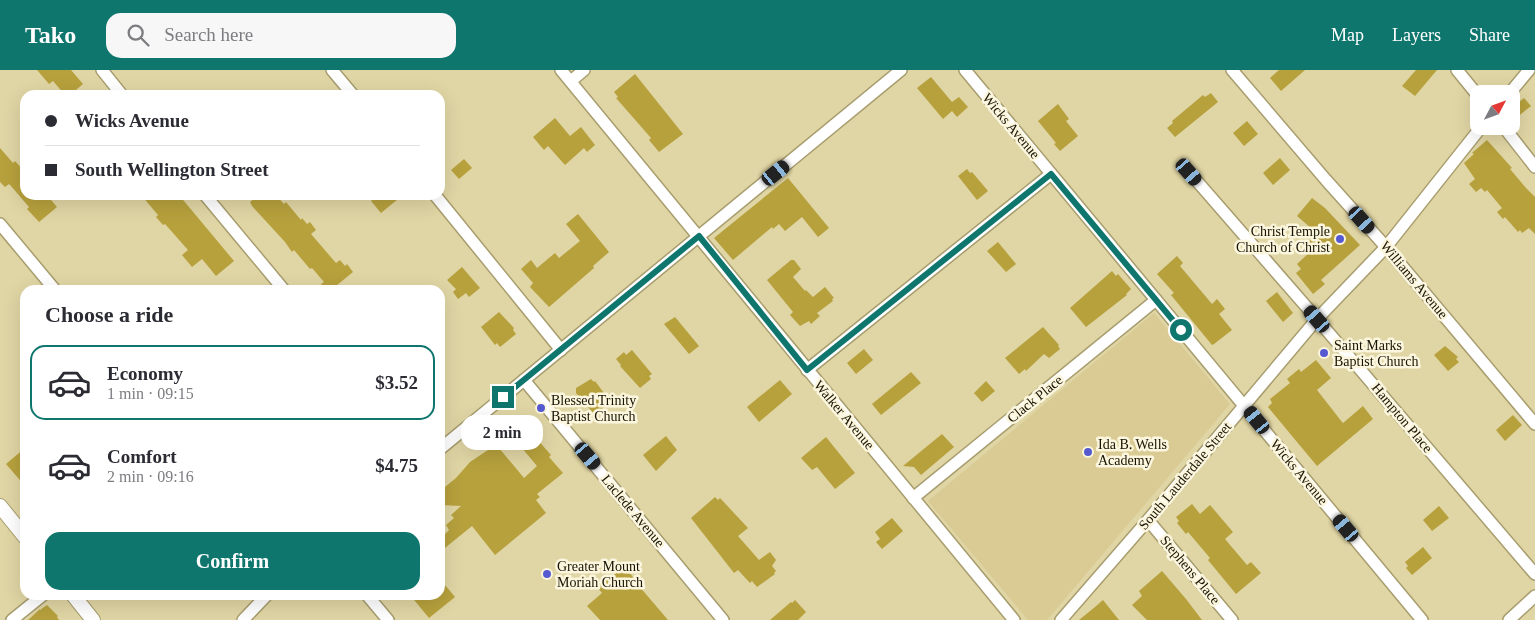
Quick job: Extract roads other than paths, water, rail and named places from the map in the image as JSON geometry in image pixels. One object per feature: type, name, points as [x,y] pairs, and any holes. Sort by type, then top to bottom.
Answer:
[{"type":"main road","points":[[0,506],[20,531]]},
{"type":"main road","points":[[77,600],[93,620]]},
{"type":"street","points":[[102,70],[118,90]]},
{"type":"street","points":[[332,70],[349,90]]},
{"type":"street","name":"Walker Avenue","points":[[562,70],[1014,620]]},
{"type":"street","points":[[571,81],[584,70]]},
{"type":"street","points":[[445,445],[901,70]]},
{"type":"street","name":"Wicks Avenue","points":[[965,70],[1422,620]]},
{"type":"street","name":"Williams Avenue","points":[[1232,70],[1386,247],[1535,424]]},
{"type":"street","points":[[1457,70],[1470,86]]},
{"type":"street","points":[[1516,85],[1529,70]]},
{"type":"street","name":"South Lauderdale Street","points":[[1061,620],[1317,319],[1386,247],[1475,135]]},
{"type":"street","points":[[1509,135],[1535,166]]},
{"type":"street","name":"Hampton Place","points":[[1189,172],[1535,574]]},
{"type":"street","points":[[807,370],[1051,174]]},
{"type":"street","points":[[209,200],[280,285]]},
{"type":"street","points":[[439,200],[561,350]]},
{"type":"street","points":[[0,224],[51,285]]},
{"type":"street","name":"Clack Place","points":[[913,498],[1156,300]]},
{"type":"street","name":"Laclede Avenue","points":[[524,380],[723,620]]},
{"type":"street","name":"Stephens Place","points":[[1148,520],[1232,620]]},
{"type":"street","points":[[1509,620],[1535,596]]},
{"type":"street","points":[[12,620],[37,600]]},
{"type":"street","points":[[242,620],[262,600]]},
{"type":"street","points":[[371,600],[388,620]]},
{"type":"place","name":"Christ Temple Church of Christ","points":[[1340,239]]},
{"type":"place","name":"Saint Marks Baptist Church","points":[[1324,353]]},
{"type":"place","name":"Blessed Trinity Baptist Church","points":[[541,408]]},
{"type":"place","name":"Ida B. Wells Academy","points":[[1088,452]]},
{"type":"place","name":"Greater Mount Moriah Church","points":[[547,574]]}]
